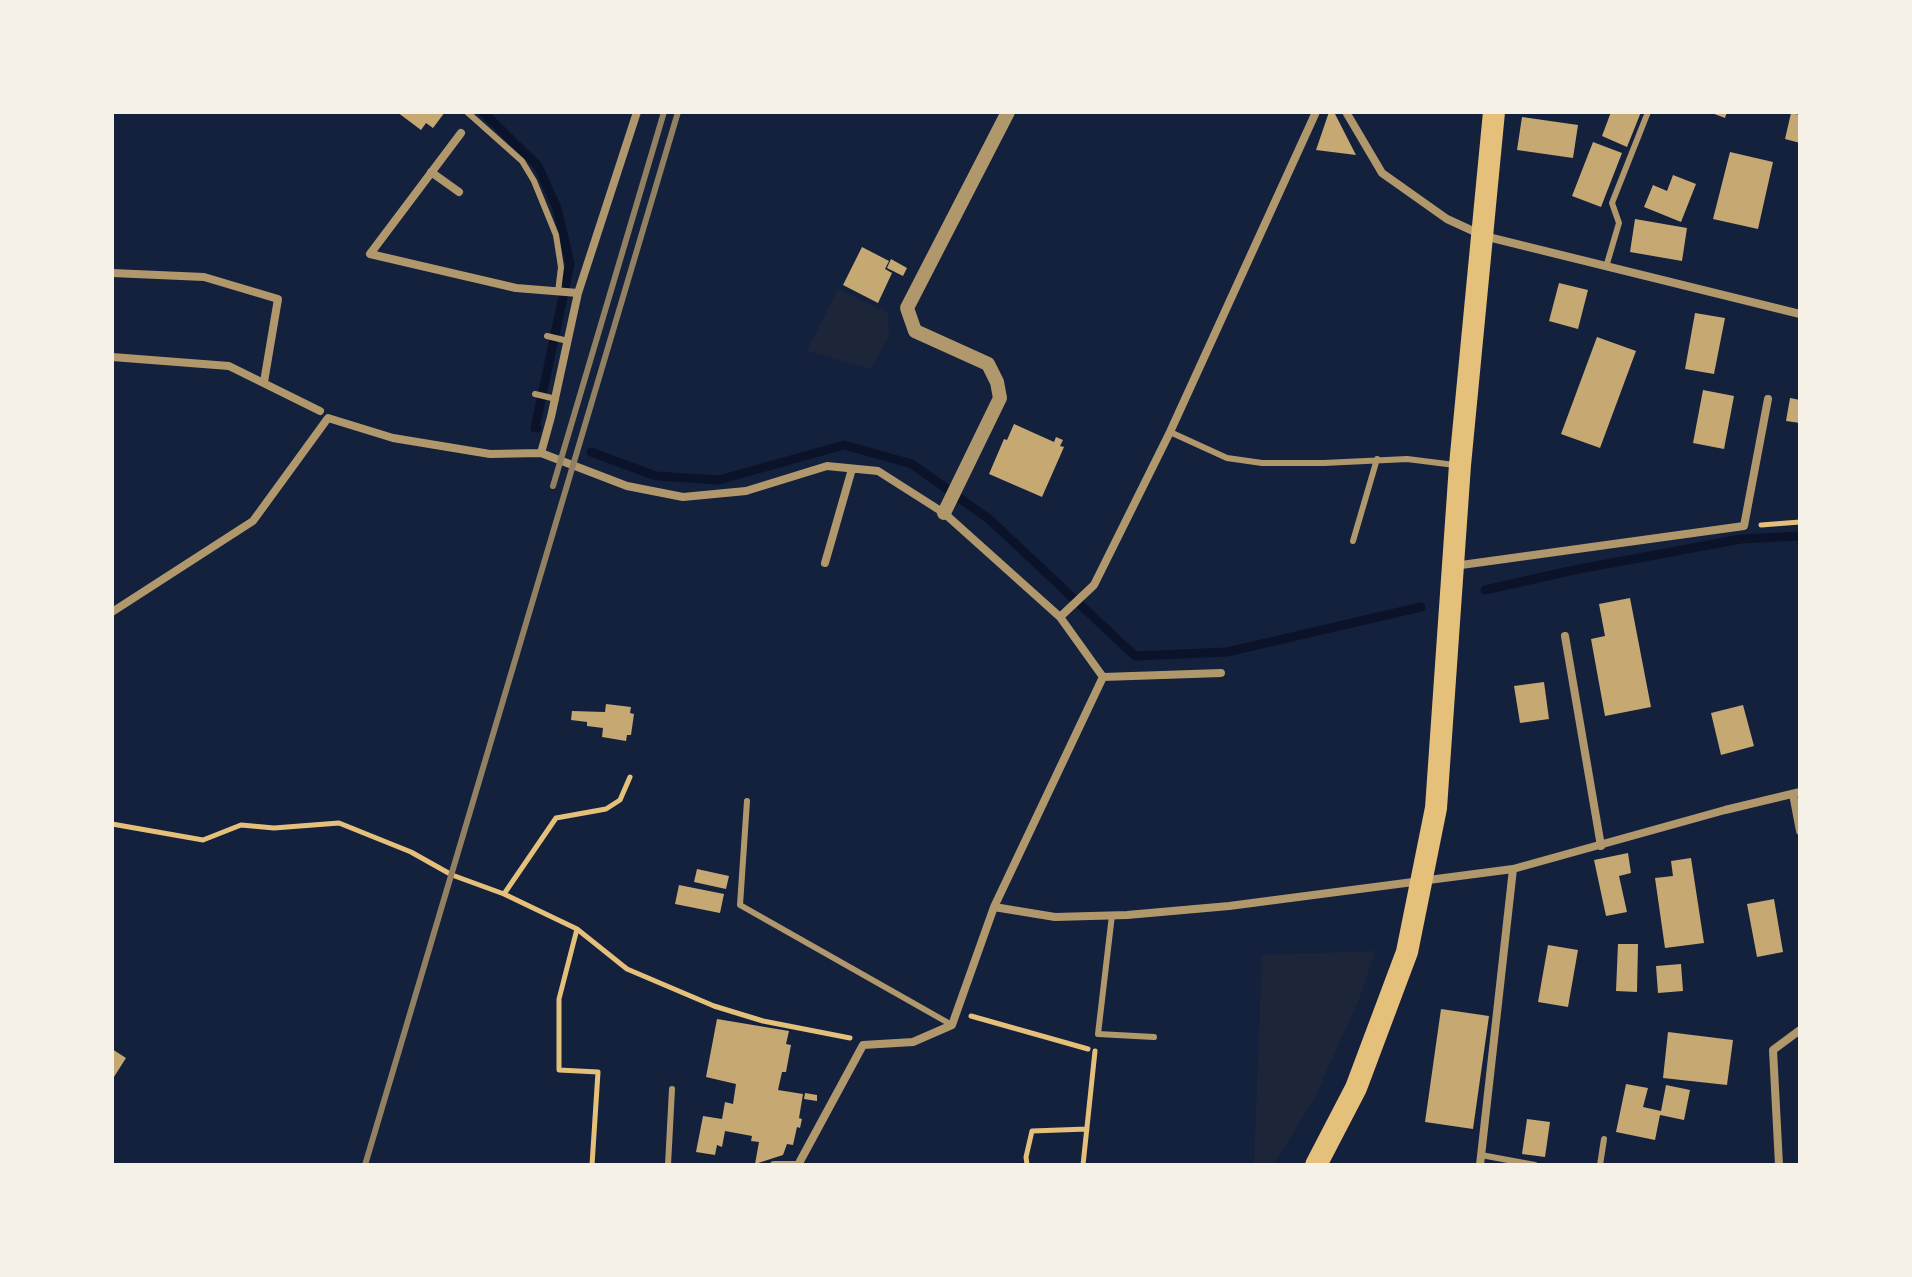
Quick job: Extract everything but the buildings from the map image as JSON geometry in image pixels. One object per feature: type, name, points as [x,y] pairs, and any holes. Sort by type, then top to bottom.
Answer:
[{"type":"highway","points":[[1316,1165],[1356,1088],[1407,952],[1436,808],[1460,465],[1494,112]]},
{"type":"street","points":[[541,453],[577,293],[637,112]]},
{"type":"street","points":[[946,510],[1000,398],[997,382],[988,364],[915,331],[907,308],[1008,112]]},
{"type":"street","points":[[1063,614],[1094,585],[1170,432],[1316,112]]},
{"type":"street","points":[[1346,112],[1382,173],[1447,219],[1484,236],[1800,314]]},
{"type":"street","points":[[461,133],[370,254],[516,288],[577,293]]},
{"type":"street","points":[[431,172],[459,192]]},
{"type":"street","points":[[112,273],[204,277],[278,299],[264,382]]},
{"type":"street","points":[[112,357],[229,366],[320,411]]},
{"type":"street","points":[[1453,566],[1744,526],[1768,399]]},
{"type":"street","points":[[112,612],[253,521],[328,418],[393,438],[490,454],[541,453],[627,486],[683,497],[746,491],[827,466],[878,471],[946,510],[1063,614],[1103,677]]},
{"type":"street","points":[[825,563],[852,469]]},
{"type":"street","points":[[1565,636],[1601,846]]},
{"type":"street","points":[[1103,677],[1221,673]]},
{"type":"street","points":[[774,1165],[798,1165],[863,1045],[913,1042],[952,1025],[994,907],[1103,677]]},
{"type":"street","points":[[994,907],[1055,917],[1112,915],[1229,906],[1513,869],[1796,793],[1800,831]]},
{"type":"street","points":[[1480,1160],[1513,869]]},
{"type":"street","points":[[1779,1165],[1773,1050],[1800,1030]]},
{"type":"lane","points":[[467,112],[522,161],[534,181],[556,235],[561,267],[554,291]]},
{"type":"lane","points":[[1606,267],[1619,223],[1612,203],[1648,112]]},
{"type":"lane","points":[[547,336],[568,341]]},
{"type":"lane","points":[[535,394],[554,398]]},
{"type":"lane","points":[[1170,432],[1227,458],[1262,463],[1407,459],[1460,465]]},
{"type":"lane","points":[[1353,541],[1377,459]]},
{"type":"lane","points":[[747,801],[740,905],[952,1025]]},
{"type":"lane","points":[[1112,915],[1098,1034],[1154,1037]]},
{"type":"lane","points":[[668,1165],[672,1089]]},
{"type":"lane","points":[[1600,1165],[1604,1139]]},
{"type":"lane","points":[[1480,1160],[1535,1165]]},
{"type":"path","points":[[1744,526],[1800,522]]},
{"type":"path","points":[[504,894],[556,818],[606,809],[620,800],[630,777]]},
{"type":"path","points":[[112,824],[203,840],[241,825],[274,828],[339,823],[411,852],[452,875],[504,894],[577,929],[627,969],[714,1006],[763,1021],[850,1038],[863,1045]]},
{"type":"path","points":[[577,929],[559,999],[559,1070],[598,1072],[592,1165]]},
{"type":"path","points":[[958,1012],[1095,1051]]},
{"type":"path","points":[[1083,1165],[1098,1034]]},
{"type":"path","points":[[1027,1165],[1032,1131],[1087,1129]]},
{"type":"shaded area","points":[[838,289],[888,313],[889,336],[871,369],[807,351]]},
{"type":"shaded area","points":[[1375,951],[1360,997],[1315,1097],[1273,1165],[1254,1165],[1262,955]]},
{"type":"waterway","points":[[483,112],[538,166],[557,208],[570,264],[537,428]]},
{"type":"waterway","points":[[591,452],[656,476],[719,480],[844,445],[912,464],[990,520],[1135,656],[1227,652],[1421,607]]},
{"type":"waterway","points":[[1485,590],[1741,539],[1800,536]]},
{"type":"railway","points":[[553,486],[664,112]]},
{"type":"railway","points":[[365,1165],[678,112]]}]
